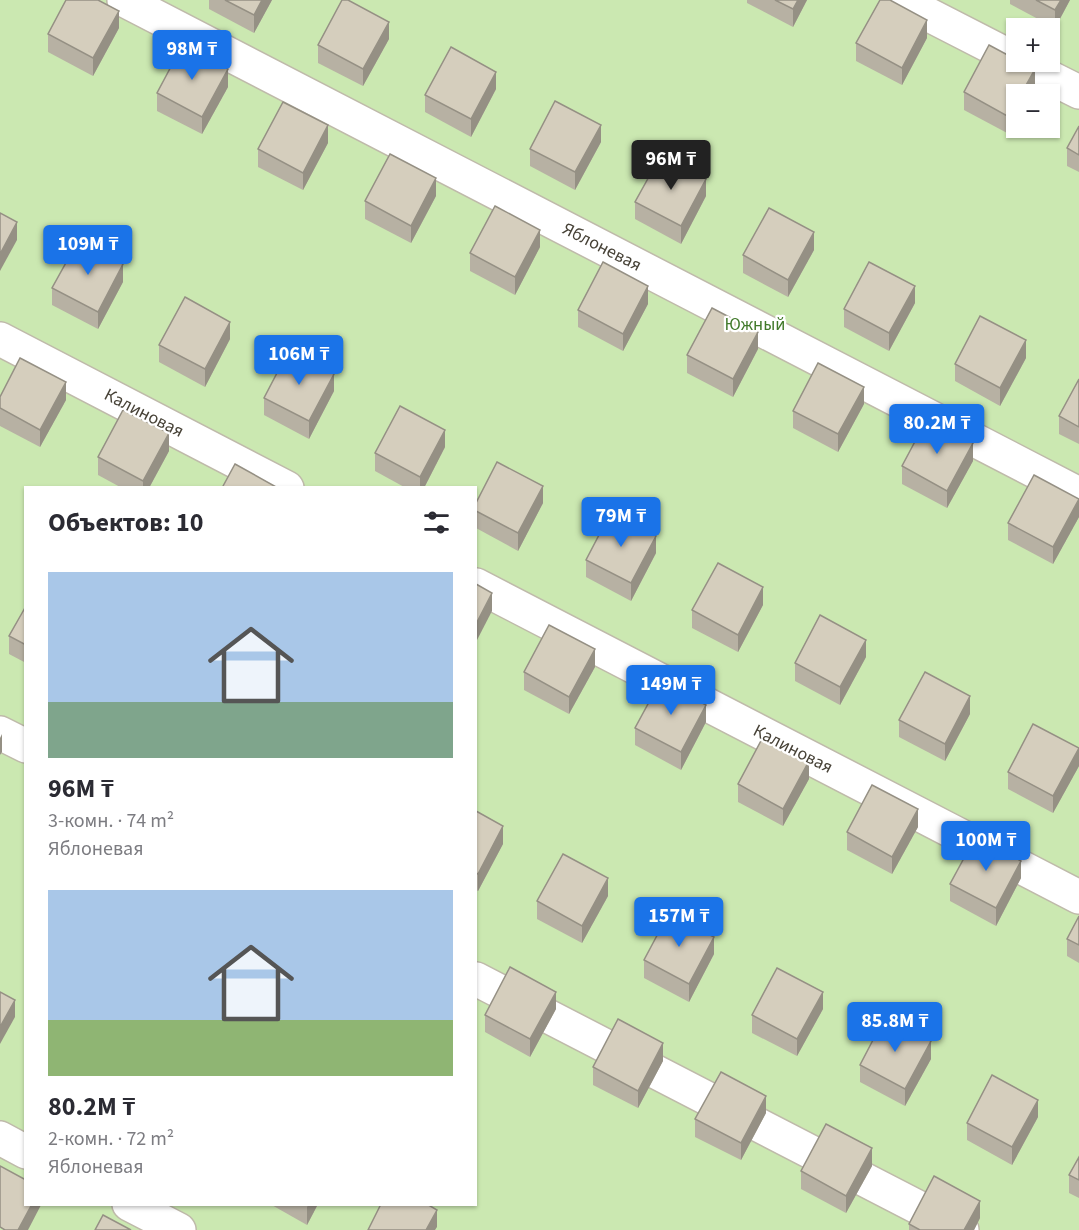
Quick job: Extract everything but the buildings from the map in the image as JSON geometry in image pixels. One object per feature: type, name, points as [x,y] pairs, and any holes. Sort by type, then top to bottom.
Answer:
[{"type":"street","name":"Яблоневая","points":[[124,0],[1079,494]]},
{"type":"street","points":[[900,0],[1006,55]]},
{"type":"street","points":[[1040,72],[1079,92]]},
{"type":"street","name":"Калиновая","points":[[0,339],[283,486]]},
{"type":"street","name":"Калиновая","points":[[477,586],[1079,897]]},
{"type":"street","points":[[0,733],[24,745]]},
{"type":"street","points":[[477,980],[962,1230]]},
{"type":"street","points":[[0,1138],[24,1151]]},
{"type":"street","points":[[133,1206],[178,1230]]},
{"type":"green space","name":"Южный","points":[[0,0],[1079,0],[1079,1230],[0,1230]]}]
